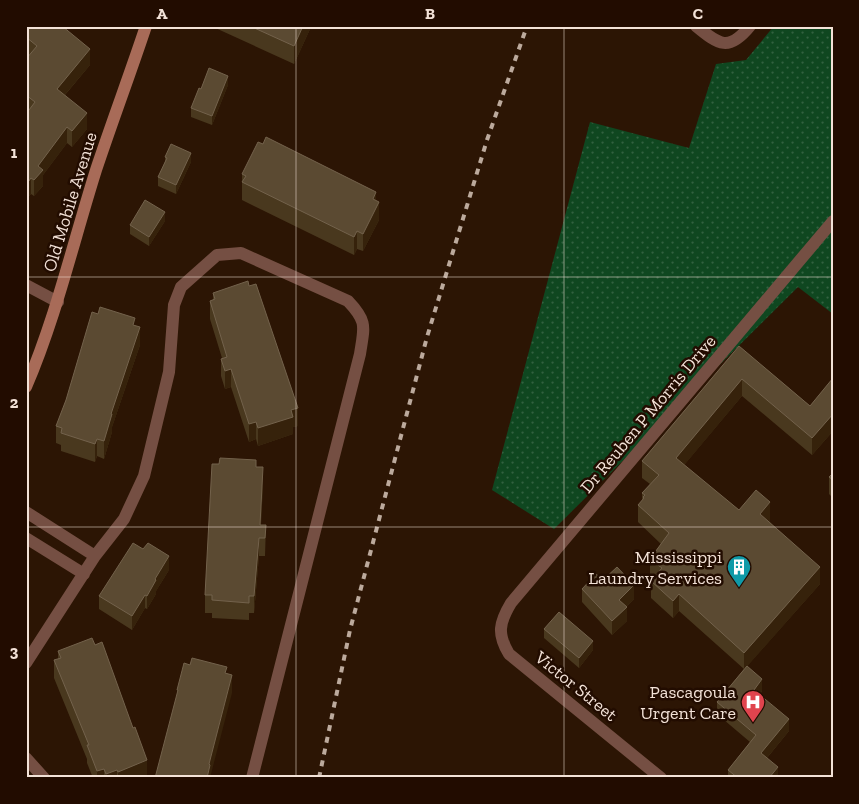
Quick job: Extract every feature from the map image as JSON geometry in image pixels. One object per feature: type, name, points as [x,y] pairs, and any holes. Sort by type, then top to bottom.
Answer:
[{"type":"main road","name":"Old Mobile Avenue","points":[[26,387],[40,355],[58,302],[96,170],[146,26]]},
{"type":"street","points":[[696,26],[712,40],[722,44],[732,43],[742,36],[750,26]]},
{"type":"street","name":"Dr Reuben P Morris Drive","points":[[501,634],[503,620],[511,603],[833,221]]},
{"type":"street","points":[[26,663],[95,556],[124,518],[144,476],[169,372],[174,304],[181,287],[217,255],[241,253],[348,301],[361,314],[364,329],[360,354],[252,778]]},
{"type":"street","points":[[26,285],[58,302]]},
{"type":"street","points":[[26,512],[95,556]]},
{"type":"street","points":[[26,538],[84,574]]},
{"type":"street","name":"Victor Street","points":[[501,634],[502,642],[509,654],[661,778]]},
{"type":"street","points":[[26,758],[44,778]]},
{"type":"green space","points":[[774,26],[833,26],[833,314],[798,287],[554,529],[492,490],[590,122],[689,148],[716,64],[746,60]]},
{"type":"building","points":[[26,26],[62,26],[90,49],[57,89],[87,113],[72,131],[67,127],[38,166],[43,170],[34,180],[31,178],[26,185],[26,114],[35,102],[26,95],[26,59],[37,46],[26,37]]},
{"type":"building","points":[[250,26],[303,26],[294,46]]},
{"type":"building","points":[[209,68],[228,76],[212,116],[191,108]]},
{"type":"building","points":[[266,137],[376,192],[373,199],[379,202],[363,234],[357,231],[354,237],[242,182],[246,176],[242,174],[258,142],[263,144]]},
{"type":"building","points":[[171,144],[191,153],[176,185],[158,177]]},
{"type":"building","points":[[145,200],[165,212],[149,237],[130,225]]},
{"type":"building","points":[[248,281],[249,286],[256,284],[298,408],[291,410],[293,417],[258,428],[256,422],[249,424],[231,369],[225,371],[221,359],[227,357],[210,301],[215,299],[213,293]]},
{"type":"building","points":[[100,307],[135,318],[133,325],[140,327],[104,441],[97,439],[95,444],[61,433],[62,428],[56,426],[66,400],[92,312],[98,314]]},
{"type":"building","points":[[739,346],[810,406],[833,378],[833,414],[812,438],[742,379],[676,458],[739,510],[756,490],[770,502],[760,514],[820,567],[744,653],[679,594],[673,601],[651,581],[662,568],[650,559],[669,533],[638,505],[645,495],[642,493],[659,475],[642,461]]},
{"type":"building","points":[[220,458],[256,460],[256,467],[263,467],[260,525],[266,525],[265,538],[259,538],[254,596],[249,596],[249,603],[212,600],[212,595],[205,595],[212,464],[219,464]]},
{"type":"building","points":[[133,543],[143,549],[148,543],[169,556],[147,596],[145,595],[132,616],[99,596]]},
{"type":"building","points":[[617,567],[634,585],[619,600],[627,607],[612,621],[582,589],[596,574],[603,580]]},
{"type":"building","points":[[559,612],[593,641],[579,658],[544,629]]},
{"type":"building","points":[[92,638],[95,645],[102,642],[133,728],[135,727],[147,760],[118,772],[117,770],[106,774],[104,769],[97,771],[87,745],[89,745],[54,660],[61,658],[58,651]]},
{"type":"building","points":[[192,658],[227,667],[225,673],[232,675],[207,778],[155,778],[184,663],[190,665]]},
{"type":"building","points":[[747,666],[762,679],[754,690],[789,719],[761,753],[778,767],[769,778],[738,778],[728,770],[756,735],[717,702]]},
{"type":"railway","points":[[319,778],[350,630],[427,337],[487,140],[527,26]]},
{"type":"place","name":"Mississippi Laundry Services","points":[[739,588]]},
{"type":"place","name":"Pascagoula Urgent Care","points":[[753,723]]}]
